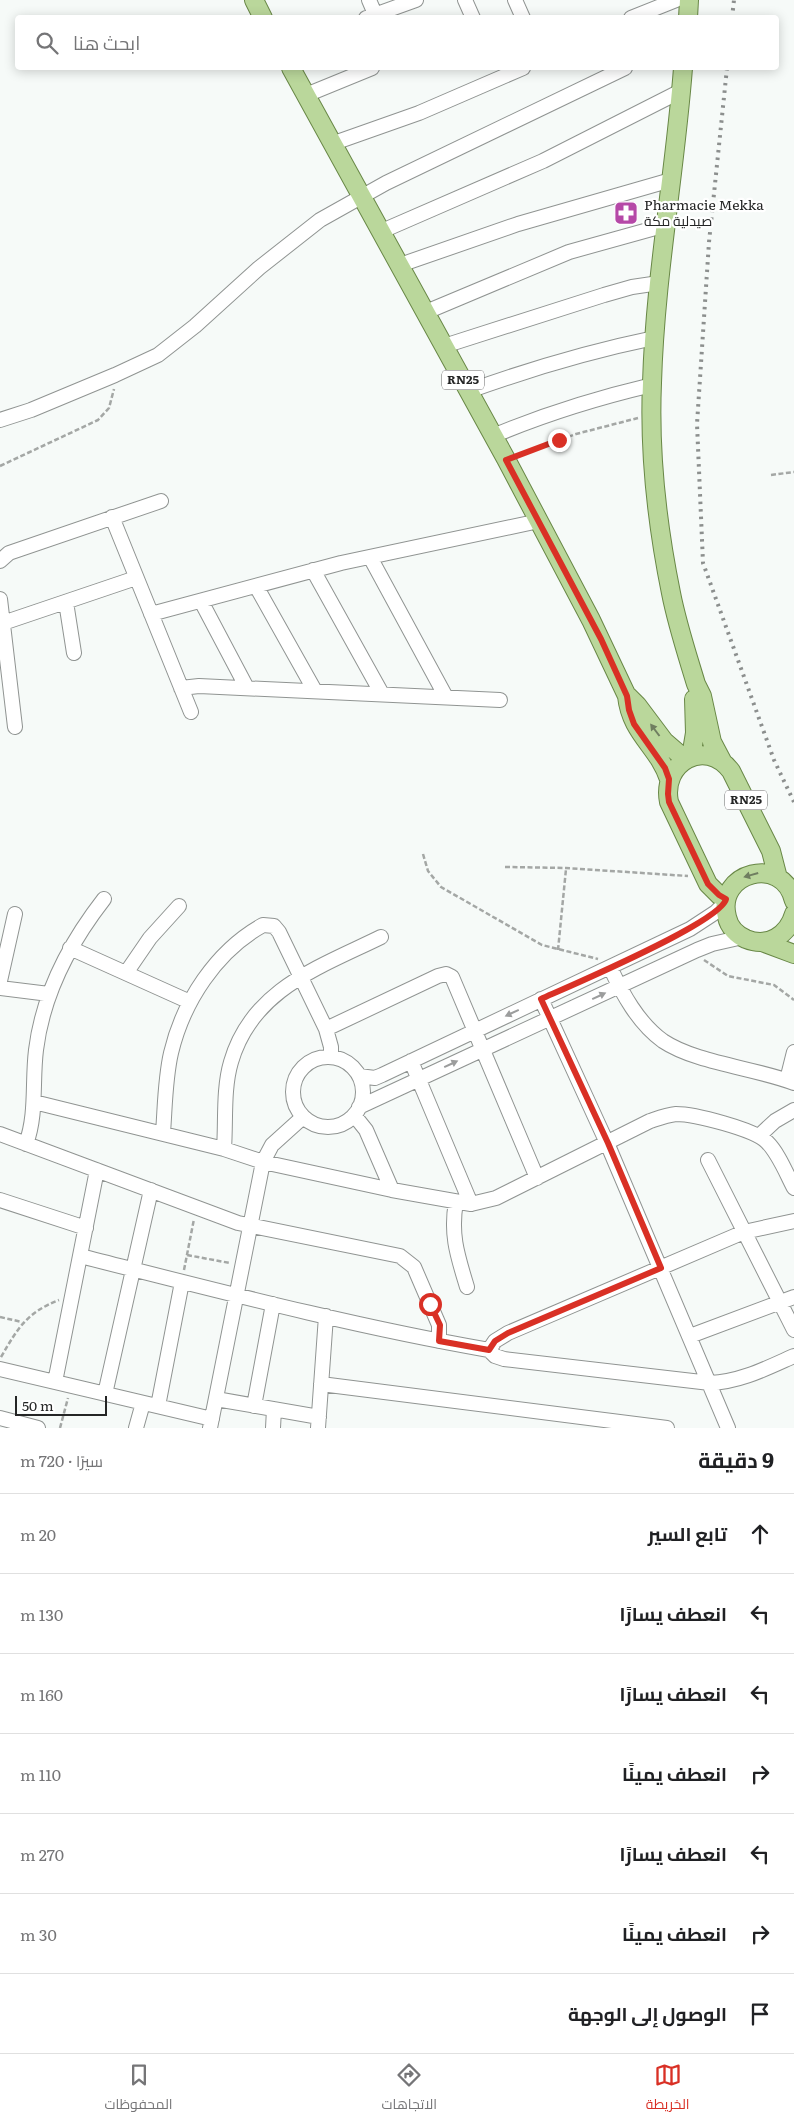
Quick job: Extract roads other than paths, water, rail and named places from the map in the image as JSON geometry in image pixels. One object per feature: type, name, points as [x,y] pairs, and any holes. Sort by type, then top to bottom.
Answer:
[{"type":"main road","points":[[254,0],[262,15]]},
{"type":"main road","points":[[688,15],[689,0]]},
{"type":"main road","name":"RN25","points":[[292,70],[382,231],[592,620],[627,696],[634,724],[662,763],[669,779],[669,802],[704,877],[713,891],[726,901]]},
{"type":"main road","points":[[683,70],[654,338],[652,416],[656,498],[678,622],[696,684],[702,696],[712,742],[722,762]]},
{"type":"main road","points":[[669,779],[676,768],[688,758],[695,742],[694,696],[696,684]]},
{"type":"main road","name":"RN25","points":[[627,696],[638,705],[664,741],[688,758]]},
{"type":"main road","points":[[688,758],[711,756],[722,762]]},
{"type":"main road","name":"RN25","points":[[722,762],[731,771],[771,851],[778,878]]},
{"type":"main road","points":[[793,895],[778,878],[759,873],[747,875],[732,887],[726,901],[728,920],[734,930],[743,937],[794,954]]},
{"type":"main road","points":[[762,942],[777,938],[783,933],[794,914]]},
{"type":"street","points":[[369,0],[371,15]]},
{"type":"street","points":[[374,15],[414,0]]},
{"type":"street","points":[[466,0],[472,15]]},
{"type":"street","points":[[515,0],[522,15]]},
{"type":"street","points":[[638,15],[676,0]]},
{"type":"street","points":[[306,95],[367,70]]},
{"type":"street","points":[[0,420],[31,410],[115,375],[158,354],[320,220],[386,183],[621,70]]},
{"type":"street","points":[[334,143],[418,112],[498,72]]},
{"type":"street","points":[[382,231],[544,161],[681,91]]},
{"type":"street","points":[[400,265],[518,224],[671,180]]},
{"type":"street","points":[[426,312],[569,252],[666,225]]},
{"type":"street","points":[[444,346],[604,295],[632,287],[659,283]]},
{"type":"street","points":[[469,391],[526,370],[578,355],[654,338]]},
{"type":"street","points":[[493,436],[556,410],[652,385]]},
{"type":"street","points":[[0,561],[9,553],[161,500]]},
{"type":"street","points":[[112,517],[191,712]]},
{"type":"street","points":[[151,614],[313,570],[539,521]]},
{"type":"street","points":[[370,557],[446,697]]},
{"type":"street","points":[[313,570],[382,694]]},
{"type":"street","points":[[3,623],[136,578]]},
{"type":"street","points":[[256,586],[314,692]]},
{"type":"street","points":[[0,599],[15,726]]},
{"type":"street","points":[[201,600],[247,688]]},
{"type":"street","points":[[66,602],[74,654]]},
{"type":"street","points":[[181,688],[199,686],[500,700]]},
{"type":"street","points":[[26,1144],[32,1123],[36,1049],[49,994],[70,948],[104,899]]},
{"type":"street","points":[[359,1076],[374,1078],[690,929],[716,912],[726,901]]},
{"type":"street","points":[[126,974],[150,938],[179,906]]},
{"type":"street","points":[[0,981],[15,914]]},
{"type":"street","points":[[163,1133],[167,1073],[171,1053],[176,1034],[190,1002],[215,966],[244,938],[263,925],[277,928],[326,1029],[331,1047],[331,1057]]},
{"type":"street","points":[[224,1149],[230,1063],[238,1041],[250,1021],[281,988],[300,976],[381,937]]},
{"type":"street","points":[[392,1190],[357,1111],[363,1092],[359,1076],[348,1063],[331,1057],[320,1058],[302,1068],[296,1077],[293,1088],[297,1108],[303,1117],[311,1122],[329,1127],[347,1121],[357,1111],[420,1079],[697,950],[712,944],[743,937]]},
{"type":"street","points":[[70,948],[190,1002]]},
{"type":"street","points":[[610,967],[619,986],[638,1015],[650,1030],[664,1041],[694,1054],[791,1082],[794,1052]]},
{"type":"street","points":[[326,1029],[438,976],[446,974],[452,977],[537,1178]]},
{"type":"street","points":[[0,988],[49,994]]},
{"type":"street","points":[[541,999],[608,1143],[728,1428]]},
{"type":"street","points":[[411,1061],[471,1204]]},
{"type":"street","points":[[34,1102],[163,1133],[224,1149],[263,1162],[392,1190],[471,1204],[496,1198],[663,1116],[677,1114],[740,1128],[759,1136],[773,1150],[794,1188]]},
{"type":"street","points":[[759,1136],[776,1121],[794,1110]]},
{"type":"street","points":[[0,1369],[158,1406],[211,1424],[263,1162],[272,1145],[303,1117]]},
{"type":"street","points":[[0,1134],[196,1207],[250,1225],[406,1258],[414,1267],[440,1325],[439,1341]]},
{"type":"street","points":[[708,1160],[794,1330]]},
{"type":"street","points":[[55,1382],[97,1170]]},
{"type":"street","points":[[105,1394],[151,1190]]},
{"type":"street","points":[[0,1200],[86,1228]]},
{"type":"street","points":[[456,1202],[453,1232],[457,1254],[467,1287]]},
{"type":"street","points":[[489,1350],[495,1341],[508,1333],[744,1232],[794,1221]]},
{"type":"street","points":[[80,1256],[236,1296],[439,1341],[489,1350],[494,1356],[504,1359],[723,1382],[738,1379],[794,1356]]},
{"type":"street","points":[[158,1406],[182,1282]]},
{"type":"street","points":[[690,1336],[794,1297]]},
{"type":"street","points":[[254,1406],[273,1304]]},
{"type":"street","points":[[216,1399],[274,1409],[319,1423],[326,1316]]},
{"type":"street","points":[[321,1384],[668,1428]]},
{"type":"street","points":[[136,1428],[143,1403]]},
{"type":"street","points":[[273,1428],[274,1409]]},
{"type":"street","points":[[0,1418],[38,1428]]},
{"type":"railway","points":[[732,15],[734,0]]},
{"type":"railway","points":[[727,70],[709,242],[697,424],[703,563],[774,760],[794,802]]},
{"type":"place","name":"Pharmacie Mekka صيدلية مكة","points":[[626,213]]}]
